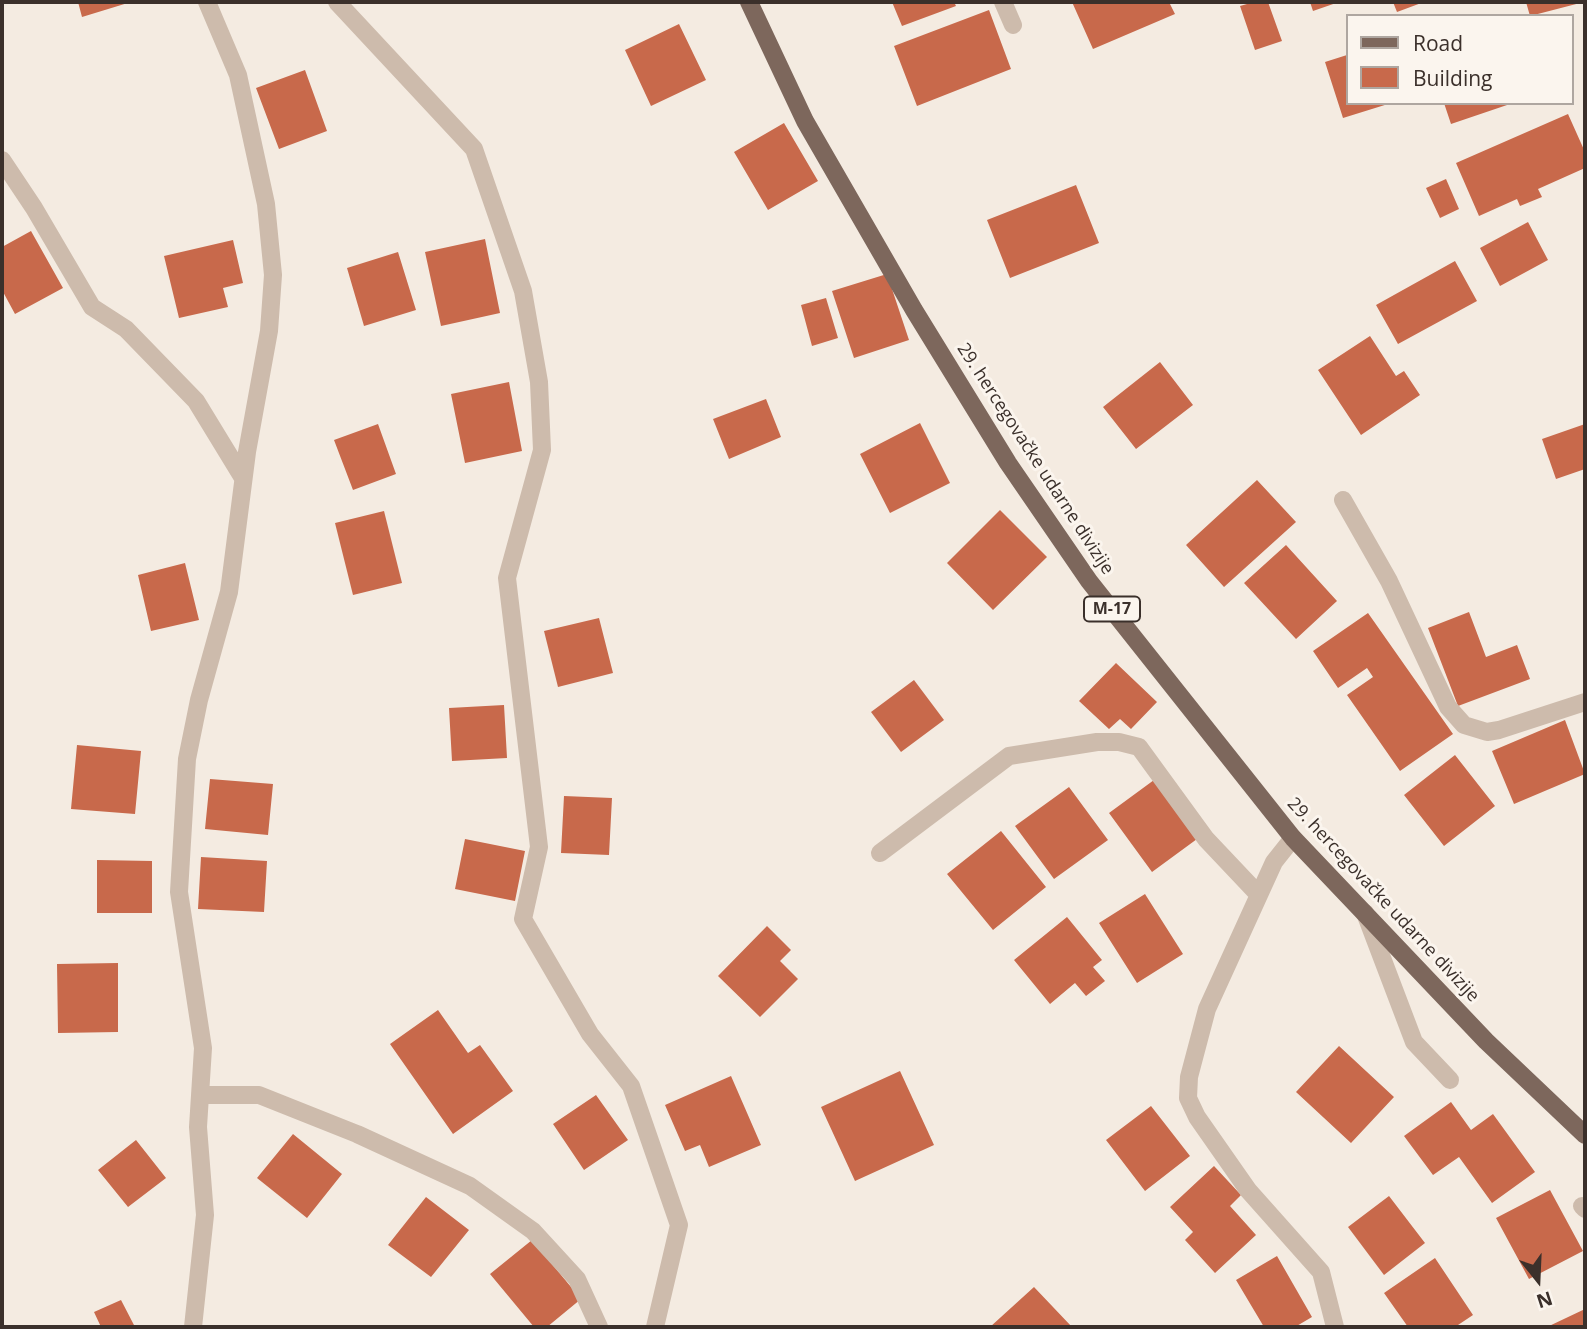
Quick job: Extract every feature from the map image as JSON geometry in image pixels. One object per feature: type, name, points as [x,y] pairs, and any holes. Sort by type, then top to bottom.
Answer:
[{"type":"main road","name":"29. hercegovačke udarne divizije","points":[[749,2],[806,121],[914,310],[1008,463],[1089,581],[1293,838],[1486,1041],[1585,1135]]},
{"type":"street","points":[[193,1327],[205,1215],[198,1127],[203,1048],[179,892],[187,759],[199,699],[229,592],[243,478],[269,331],[273,275],[266,204],[238,75],[207,2]]},
{"type":"street","points":[[337,2],[474,149],[523,291],[539,382],[542,450],[507,578],[539,847],[523,919],[590,1034],[631,1086],[680,1225],[656,1327]]},
{"type":"street","points":[[1003,2],[1013,25]]},
{"type":"street","points":[[2,160],[34,208],[92,307],[126,328],[196,401],[243,478]]},
{"type":"street","points":[[1343,500],[1389,581],[1448,707],[1464,725],[1487,732],[1499,730],[1585,702]]},
{"type":"street","points":[[880,853],[1009,756],[1097,742],[1119,742],[1139,747],[1206,839],[1258,894]]},
{"type":"street","points":[[1293,838],[1274,862],[1207,1009],[1189,1076],[1188,1098],[1197,1117],[1248,1190],[1321,1272],[1335,1327]]},
{"type":"street","points":[[1365,913],[1414,1042],[1450,1080]]},
{"type":"street","points":[[200,1095],[259,1095],[357,1134],[470,1186],[533,1231],[577,1279],[598,1327]]},
{"type":"building","points":[[78,2],[131,2],[82,17]]},
{"type":"building","points":[[892,2],[954,2],[956,6],[902,26]]},
{"type":"building","points":[[1072,2],[1169,2],[1175,14],[1093,49]]},
{"type":"building","points":[[1268,2],[1282,41],[1255,50],[1240,6]]},
{"type":"building","points":[[1310,2],[1339,2],[1313,11]]},
{"type":"building","points":[[1393,2],[1424,2],[1397,12]]},
{"type":"building","points":[[1526,2],[1584,2],[1538,14],[1529,14]]},
{"type":"building","points":[[989,10],[1011,69],[917,106],[894,46]]},
{"type":"building","points":[[679,24],[706,80],[651,106],[625,50]]},
{"type":"building","points":[[1346,55],[1346,105],[1385,105],[1343,118],[1325,62]]},
{"type":"building","points":[[305,70],[327,131],[279,149],[256,88]]},
{"type":"building","points":[[1445,105],[1507,105],[1451,124]]},
{"type":"building","points":[[1568,114],[1585,152],[1585,168],[1538,189],[1542,197],[1520,206],[1517,199],[1479,216],[1456,163]]},
{"type":"building","points":[[784,123],[818,181],[768,210],[734,152]]},
{"type":"building","points":[[1446,179],[1459,209],[1440,218],[1426,188]]},
{"type":"building","points":[[1076,185],[1099,243],[1010,278],[987,220]]},
{"type":"building","points":[[1528,222],[1548,260],[1500,286],[1480,248]]},
{"type":"building","points":[[31,231],[63,288],[15,314],[2,290],[2,247]]},
{"type":"building","points":[[485,239],[500,313],[441,326],[425,252]]},
{"type":"building","points":[[233,240],[243,283],[223,288],[228,307],[179,318],[164,256]]},
{"type":"building","points":[[398,252],[416,310],[364,326],[347,268]]},
{"type":"building","points":[[1455,261],[1477,301],[1398,344],[1376,305]]},
{"type":"building","points":[[887,274],[909,340],[854,358],[832,291]]},
{"type":"building","points":[[826,298],[838,338],[812,346],[801,305]]},
{"type":"building","points":[[1370,336],[1396,376],[1404,371],[1420,395],[1361,435],[1318,370]]},
{"type":"building","points":[[1160,362],[1193,405],[1136,449],[1103,407]]},
{"type":"building","points":[[509,382],[522,451],[465,463],[451,394]]},
{"type":"building","points":[[766,399],[781,437],[729,459],[713,419]]},
{"type":"building","points":[[920,423],[950,483],[890,513],[860,454]]},
{"type":"building","points":[[378,424],[396,474],[353,490],[334,440]]},
{"type":"building","points":[[1585,424],[1585,469],[1556,479],[1542,439]]},
{"type":"building","points":[[1257,480],[1296,522],[1224,587],[1186,545]]},
{"type":"building","points":[[1000,510],[1047,557],[993,610],[947,563]]},
{"type":"building","points":[[384,511],[402,583],[353,595],[335,523]]},
{"type":"building","points":[[1286,545],[1337,601],[1296,639],[1244,583]]},
{"type":"building","points":[[185,563],[199,620],[151,631],[138,575]]},
{"type":"building","points":[[1469,612],[1486,657],[1517,645],[1530,679],[1458,706],[1428,628]]},
{"type":"building","points":[[1368,613],[1453,734],[1400,771],[1347,695],[1373,677],[1367,668],[1338,688],[1313,651]]},
{"type":"building","points":[[599,618],[613,673],[558,687],[544,631]]},
{"type":"building","points":[[1116,663],[1157,702],[1131,729],[1120,719],[1109,729],[1079,701]]},
{"type":"building","points":[[914,680],[944,720],[901,752],[871,712]]},
{"type":"building","points":[[504,705],[507,758],[452,761],[449,708]]},
{"type":"building","points":[[1565,720],[1585,774],[1514,804],[1492,751]]},
{"type":"building","points":[[77,745],[141,751],[135,814],[71,809]]},
{"type":"building","points":[[1455,755],[1495,806],[1444,846],[1404,795]]},
{"type":"building","points":[[210,779],[273,784],[268,835],[205,829]]},
{"type":"building","points":[[1154,780],[1197,839],[1152,872],[1109,813]]},
{"type":"building","points":[[1069,787],[1108,840],[1054,879],[1015,826]]},
{"type":"building","points":[[564,796],[612,798],[609,855],[561,853]]},
{"type":"building","points":[[1001,831],[1046,887],[993,930],[947,874]]},
{"type":"building","points":[[465,839],[525,851],[515,901],[455,889]]},
{"type":"building","points":[[201,857],[267,861],[264,912],[198,909]]},
{"type":"building","points":[[97,860],[152,861],[152,913],[97,913]]},
{"type":"building","points":[[1145,894],[1183,954],[1137,983],[1099,923]]},
{"type":"building","points":[[1067,917],[1102,960],[1093,967],[1105,981],[1086,996],[1075,983],[1050,1004],[1014,960]]},
{"type":"building","points":[[767,926],[791,950],[780,961],[798,979],[760,1017],[718,976]]},
{"type":"building","points":[[118,963],[118,1032],[58,1033],[57,964]]},
{"type":"building","points":[[438,1010],[468,1053],[480,1045],[513,1091],[453,1134],[390,1044]]},
{"type":"building","points":[[1339,1046],[1394,1097],[1351,1143],[1296,1092]]},
{"type":"building","points":[[900,1071],[934,1145],[855,1181],[821,1107]]},
{"type":"building","points":[[731,1076],[761,1145],[709,1167],[700,1145],[685,1151],[665,1105]]},
{"type":"building","points":[[596,1095],[628,1140],[584,1170],[553,1124]]},
{"type":"building","points":[[1451,1102],[1471,1130],[1493,1114],[1535,1172],[1492,1203],[1459,1157],[1433,1175],[1404,1136]]},
{"type":"building","points":[[1151,1106],[1190,1156],[1145,1191],[1106,1140]]},
{"type":"building","points":[[293,1134],[342,1174],[307,1218],[257,1178]]},
{"type":"building","points":[[136,1140],[166,1178],[128,1207],[98,1170]]},
{"type":"building","points":[[1214,1166],[1241,1195],[1230,1206],[1256,1235],[1215,1273],[1185,1240],[1193,1232],[1170,1207]]},
{"type":"building","points":[[1550,1190],[1583,1251],[1529,1279],[1496,1218]]},
{"type":"building","points":[[1389,1196],[1425,1243],[1384,1275],[1348,1227]]},
{"type":"building","points":[[426,1197],[469,1230],[431,1277],[388,1245]]},
{"type":"building","points":[[532,1240],[581,1299],[547,1327],[534,1327],[490,1274]]},
{"type":"building","points":[[1277,1256],[1312,1317],[1295,1327],[1264,1327],[1236,1280]]},
{"type":"building","points":[[1435,1258],[1473,1315],[1455,1327],[1408,1327],[1384,1293]]},
{"type":"building","points":[[1034,1287],[1072,1327],[990,1327]]},
{"type":"building","points":[[121,1300],[135,1327],[101,1327],[94,1312]]},
{"type":"building","points":[[1585,1309],[1585,1327],[1547,1327]]}]
